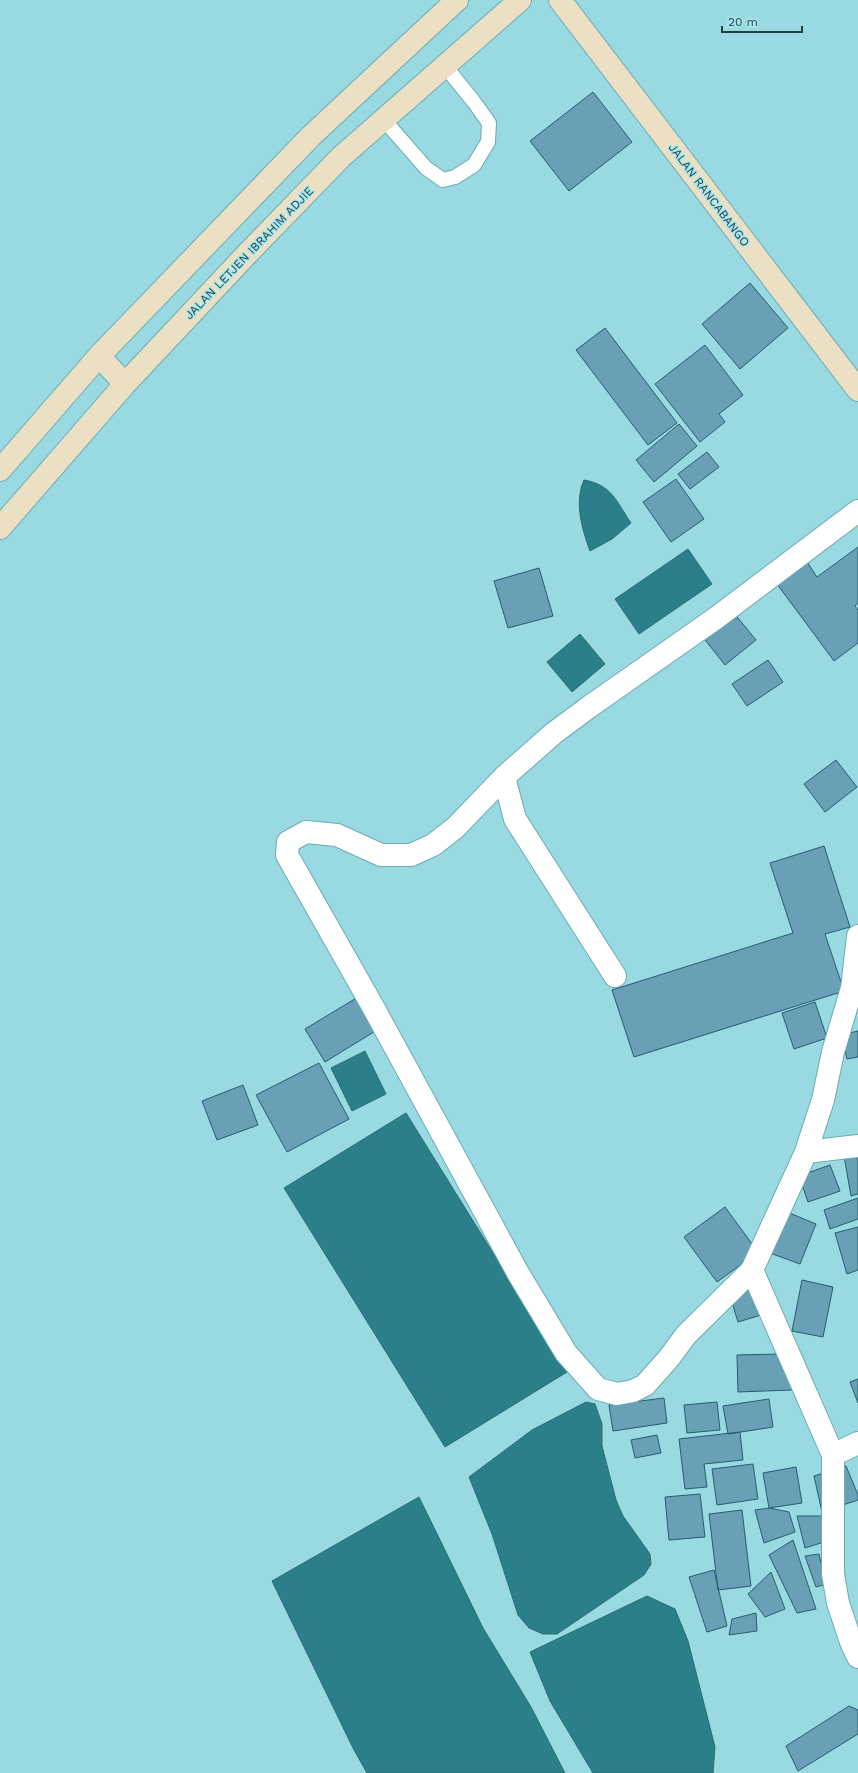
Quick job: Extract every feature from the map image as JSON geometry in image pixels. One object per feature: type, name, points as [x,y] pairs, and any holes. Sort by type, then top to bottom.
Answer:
[{"type":"street","points":[[0,470],[99,356],[311,136],[457,0]]},
{"type":"street","name":"JALAN LETJEN IBRAHIM ADJIE","points":[[0,528],[125,384],[246,255],[326,174],[384,120],[520,0]]},
{"type":"street","name":"JALAN RANCABANGO","points":[[560,0],[858,390]]},
{"type":"street","points":[[99,356],[125,384]]},
{"type":"street","points":[[858,511],[716,618],[554,733],[504,777],[455,828],[433,845],[411,856],[381,855],[337,835],[306,832],[288,842],[287,855],[372,1005],[518,1273],[566,1353],[598,1389],[617,1394],[633,1391],[645,1385],[669,1358],[686,1335],[752,1270],[806,1152],[823,1100],[833,1052],[852,988],[858,936]]},
{"type":"street","points":[[504,777],[515,819],[615,976]]},
{"type":"street","points":[[806,1152],[858,1146]]},
{"type":"street","points":[[752,1270],[833,1455],[834,1574],[838,1603],[851,1642],[858,1657]]},
{"type":"street","points":[[833,1455],[858,1443]]},
{"type":"lane","points":[[384,120],[426,168],[444,180],[455,177],[474,165],[488,142],[489,123],[445,66]]},
{"type":"water","points":[[584,480],[593,482],[607,490],[617,501],[631,523],[612,539],[590,551],[584,534],[579,506],[581,488]]},
{"type":"water","points":[[688,549],[712,584],[639,634],[615,599]]},
{"type":"water","points":[[580,634],[605,664],[572,692],[547,662]]},
{"type":"water","points":[[365,1051],[386,1094],[352,1111],[331,1068]]},
{"type":"water","points":[[406,1113],[567,1372],[445,1447],[284,1188]]},
{"type":"water","points":[[586,1402],[595,1404],[602,1424],[602,1446],[616,1500],[623,1516],[650,1554],[651,1564],[644,1575],[557,1634],[543,1634],[529,1628],[518,1615],[492,1534],[469,1477],[532,1430]]},
{"type":"water","points":[[419,1497],[483,1628],[531,1707],[565,1773],[367,1773],[353,1748],[272,1581]]},
{"type":"water","points":[[647,1596],[675,1609],[688,1641],[715,1747],[713,1773],[593,1773],[550,1701],[530,1652]]},
{"type":"building","points":[[593,92],[632,142],[569,191],[530,141]]},
{"type":"building","points":[[750,283],[788,328],[740,369],[702,324]]},
{"type":"building","points":[[605,328],[677,423],[648,445],[576,350]]},
{"type":"building","points":[[705,345],[743,395],[719,414],[725,422],[700,442],[655,384]]},
{"type":"building","points":[[679,424],[697,446],[654,482],[636,460]]},
{"type":"building","points":[[707,452],[719,467],[690,489],[678,474]]},
{"type":"building","points":[[676,479],[704,519],[671,542],[643,502]]},
{"type":"building","points":[[858,547],[858,603],[855,606],[858,610],[858,643],[834,661],[777,584],[807,562],[817,577]]},
{"type":"building","points":[[539,568],[553,616],[508,628],[494,581]]},
{"type":"building","points":[[733,612],[756,640],[725,665],[702,636]]},
{"type":"building","points":[[768,660],[783,682],[747,706],[732,684]]},
{"type":"building","points":[[836,760],[857,787],[825,812],[804,784]]},
{"type":"building","points":[[824,846],[850,927],[825,934],[844,991],[634,1057],[612,990],[793,933],[770,863]]},
{"type":"building","points":[[363,994],[382,1027],[325,1062],[305,1029]]},
{"type":"building","points":[[815,1002],[827,1038],[794,1049],[782,1013]]},
{"type":"building","points":[[858,1031],[858,1057],[847,1059],[841,1035]]},
{"type":"building","points":[[319,1063],[349,1119],[287,1152],[256,1095]]},
{"type":"building","points":[[243,1085],[258,1125],[217,1140],[202,1101]]},
{"type":"building","points":[[858,1154],[858,1194],[851,1196],[844,1156]]},
{"type":"building","points":[[830,1165],[840,1191],[808,1202],[799,1176]]},
{"type":"building","points":[[858,1198],[858,1219],[830,1229],[824,1210]]},
{"type":"building","points":[[725,1207],[758,1252],[717,1282],[684,1237]]},
{"type":"building","points":[[787,1212],[816,1224],[800,1264],[770,1253]]},
{"type":"building","points":[[858,1227],[858,1270],[847,1274],[835,1233]]},
{"type":"building","points":[[802,1280],[833,1287],[823,1337],[792,1331]]},
{"type":"building","points":[[754,1289],[761,1315],[738,1322],[730,1296]]},
{"type":"building","points":[[780,1354],[792,1390],[738,1392],[737,1355]]},
{"type":"building","points":[[858,1379],[858,1403],[850,1382]]},
{"type":"building","points":[[664,1398],[667,1423],[613,1431],[609,1405]]},
{"type":"building","points":[[769,1399],[773,1427],[728,1434],[723,1406]]},
{"type":"building","points":[[717,1402],[720,1430],[687,1433],[684,1405]]},
{"type":"building","points":[[740,1432],[743,1460],[704,1464],[707,1487],[685,1489],[679,1439]]},
{"type":"building","points":[[657,1435],[661,1453],[635,1458],[631,1440]]},
{"type":"building","points":[[753,1464],[758,1499],[717,1505],[712,1469]]},
{"type":"building","points":[[846,1466],[858,1495],[858,1500],[822,1512],[814,1476]]},
{"type":"building","points":[[796,1467],[802,1503],[769,1508],[763,1473]]},
{"type":"building","points":[[700,1494],[705,1537],[669,1540],[665,1497]]},
{"type":"building","points":[[769,1508],[789,1512],[795,1532],[764,1543],[755,1510]]},
{"type":"building","points":[[742,1510],[751,1586],[718,1590],[709,1514]]},
{"type":"building","points":[[797,1516],[825,1516],[824,1542],[805,1548]]},
{"type":"building","points":[[793,1540],[816,1609],[797,1613],[769,1555]]},
{"type":"building","points":[[819,1554],[826,1584],[816,1587],[805,1556]]},
{"type":"building","points":[[714,1570],[727,1626],[707,1632],[689,1577]]},
{"type":"building","points":[[771,1572],[785,1609],[765,1617],[748,1594]]},
{"type":"building","points":[[756,1613],[757,1631],[729,1635],[732,1619]]},
{"type":"building","points":[[849,1706],[858,1710],[858,1734],[798,1771],[786,1746]]}]
